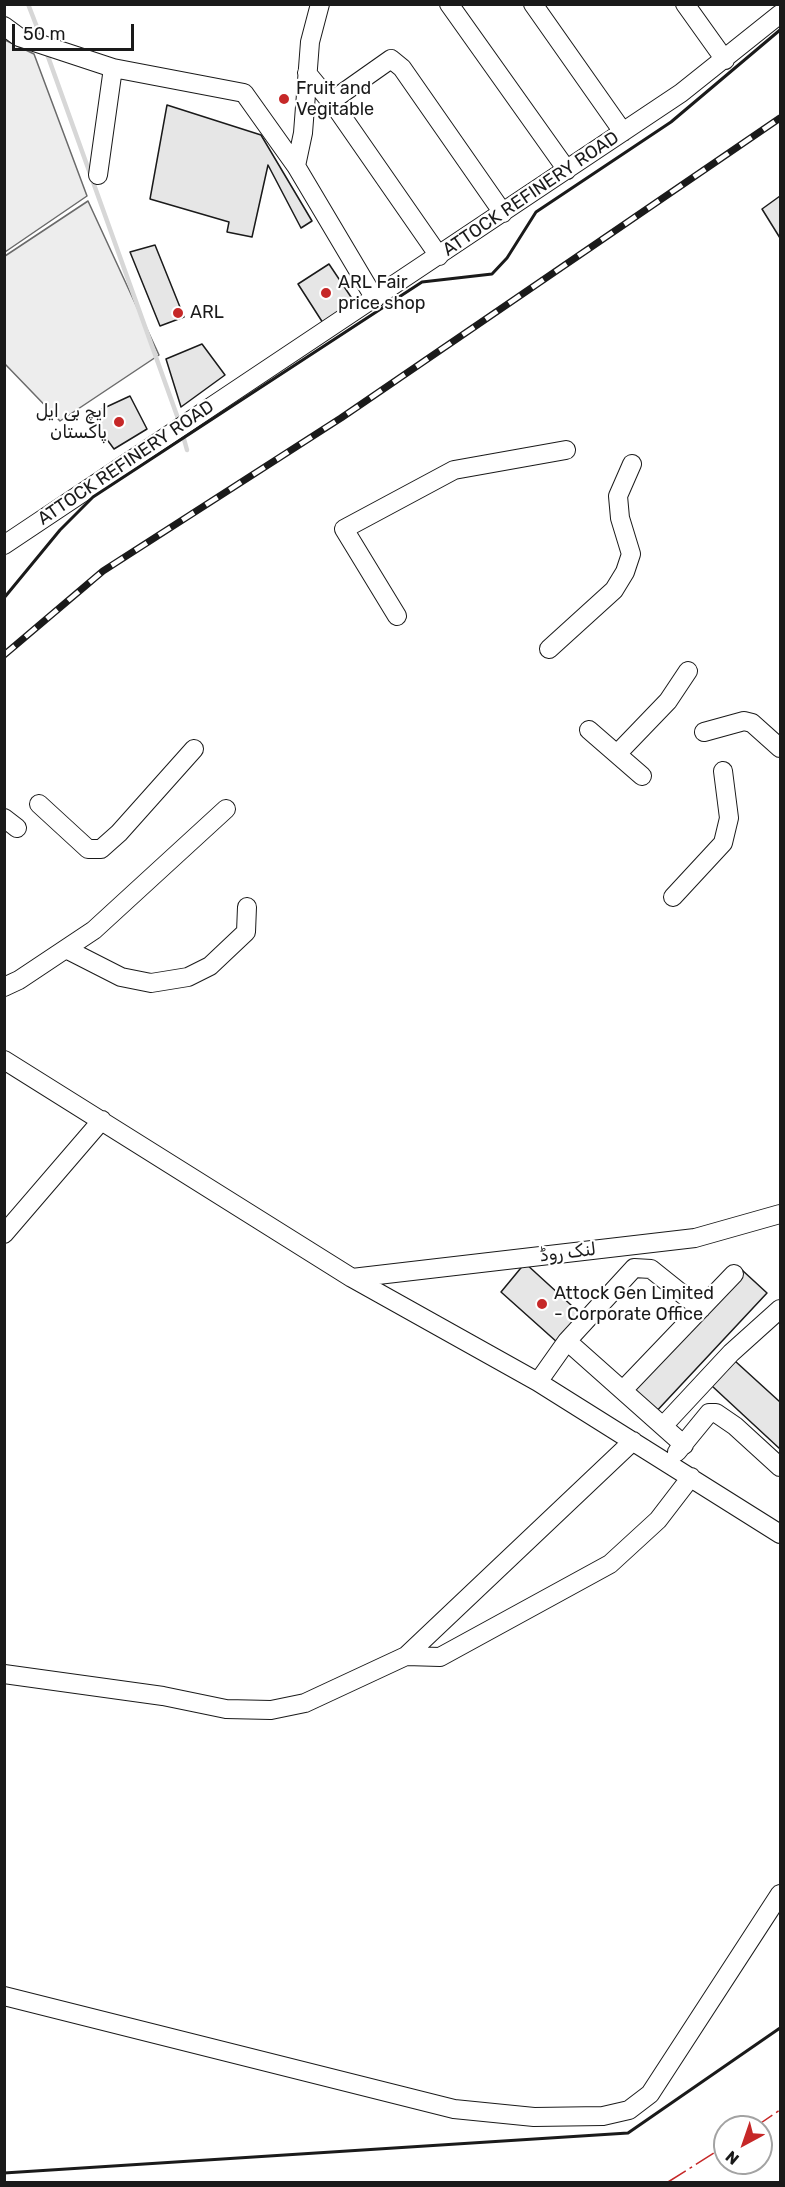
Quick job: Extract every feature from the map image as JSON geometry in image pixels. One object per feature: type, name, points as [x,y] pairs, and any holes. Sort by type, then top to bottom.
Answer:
[{"type":"street","points":[[296,166],[303,133],[310,42],[320,4]]},
{"type":"street","points":[[449,4],[567,170]]},
{"type":"street","points":[[533,4],[623,132]]},
{"type":"street","points":[[685,4],[725,60]]},
{"type":"street","name":"ATTOCK REFINERY ROAD","points":[[4,545],[623,132],[725,60],[780,15]]},
{"type":"street","points":[[4,26],[19,37],[113,68],[244,93],[296,166],[375,299]]},
{"type":"street","points":[[330,102],[391,59],[402,68],[503,213]]},
{"type":"street","points":[[98,175],[113,68]]},
{"type":"street","points":[[308,74],[439,256]]},
{"type":"street","points":[[397,616],[344,529],[454,470],[566,450]]},
{"type":"street","points":[[549,650],[614,590],[625,572],[631,554],[620,518],[618,496],[632,464]]},
{"type":"street","points":[[617,754],[669,701],[688,671]]},
{"type":"street","points":[[704,732],[744,721],[753,723],[780,748]]},
{"type":"street","points":[[589,730],[642,776]]},
{"type":"street","points":[[39,804],[88,849],[101,849],[194,749]]},
{"type":"street","points":[[673,897],[723,843],[729,818],[723,771]]},
{"type":"street","points":[[4,987],[93,930],[226,809]]},
{"type":"street","points":[[66,949],[121,977],[151,983],[188,977],[210,966],[246,932],[247,907]]},
{"type":"street","points":[[4,1060],[352,1278],[538,1382],[780,1534]]},
{"type":"street","points":[[4,1234],[102,1120]]},
{"type":"street","name":"لنک روڈ","points":[[352,1278],[695,1238],[780,1214]]},
{"type":"street","points":[[538,1382],[567,1341],[629,1272],[639,1266],[651,1269],[662,1276],[701,1309]]},
{"type":"street","points":[[623,1390],[734,1274]]},
{"type":"street","points":[[663,1426],[731,1353],[780,1309]]},
{"type":"street","points":[[567,1341],[684,1444]]},
{"type":"street","points":[[669,1463],[709,1413],[716,1413],[735,1426],[780,1467]]},
{"type":"street","points":[[4,1674],[163,1696],[226,1710],[271,1710],[305,1703],[405,1656],[633,1441]]},
{"type":"street","points":[[405,1656],[440,1657],[610,1564],[658,1520],[691,1477]]},
{"type":"street","points":[[4,1996],[454,2109],[534,2117],[603,2116],[629,2110],[650,2094],[780,1894]]},
{"type":"shaded area","points":[[5,40],[34,54],[87,196],[5,252]]},
{"type":"shaded area","points":[[88,201],[159,355],[60,421],[5,364],[5,256]]},
{"type":"building","points":[[167,105],[261,135],[312,221],[301,228],[268,165],[252,237],[227,232],[229,222],[150,199]]},
{"type":"building","points":[[780,196],[780,238],[762,209]]},
{"type":"building","points":[[155,245],[184,317],[160,326],[130,252]]},
{"type":"building","name":"ARL Fair price shop","points":[[329,264],[355,303],[323,323],[298,284]]},
{"type":"building","points":[[202,344],[225,375],[181,407],[166,359]]},
{"type":"building","name":"ایچ بی ایل پاکستان","points":[[130,396],[147,429],[114,449],[89,415]]},
{"type":"building","name":"Attock Gen Limited - Corporate Office","points":[[525,1263],[583,1316],[558,1343],[501,1292]]},
{"type":"building","points":[[742,1270],[767,1293],[653,1415],[629,1392]]},
{"type":"building","points":[[735,1361],[780,1402],[780,1449],[712,1386]]},
{"type":"waterway","points":[[28,4],[42,40]]},
{"type":"waterway","points":[[46,51],[180,424]]},
{"type":"waterway","points":[[182,432],[187,450]]},
{"type":"railway","points":[[4,655],[103,571],[341,418],[780,118]]},
{"type":"wall","points":[[4,598],[60,530],[93,497],[422,282],[492,274],[507,258],[536,212],[671,122],[780,30]]},
{"type":"wall","points":[[4,2173],[628,2133],[780,2028]]},
{"type":"power","points":[[773,2115],[780,2110]]},
{"type":"power","points":[[668,2182],[713,2154]]},
{"type":"place","name":"Fruit and Vegitable","points":[[284,99]]},
{"type":"place","name":"ARL Fair price shop","points":[[326,293]]},
{"type":"place","name":"ARL","points":[[178,313]]},
{"type":"place","name":"ایچ بی ایل پاکستان","points":[[119,422]]},
{"type":"place","name":"Attock Gen Limited - Corporate Office","points":[[542,1304]]}]
